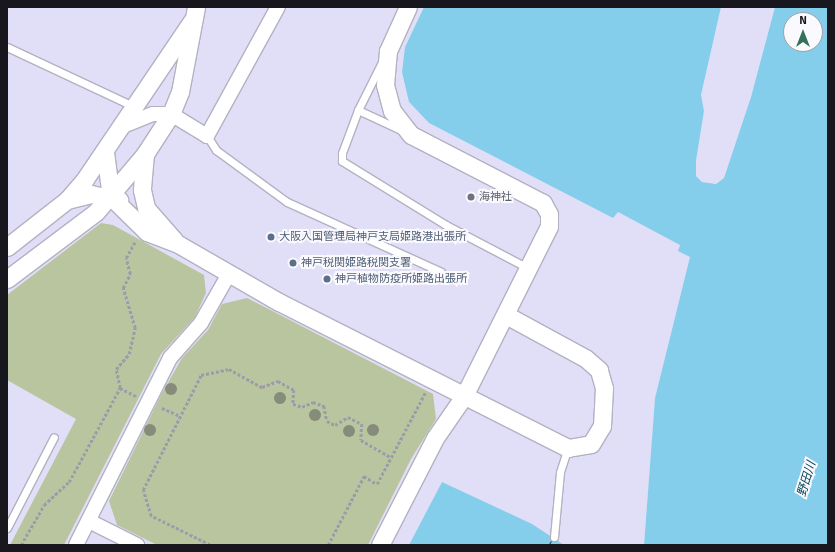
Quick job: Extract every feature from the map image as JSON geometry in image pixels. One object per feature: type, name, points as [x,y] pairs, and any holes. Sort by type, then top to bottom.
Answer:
[{"type":"street","points":[[123,126],[153,114],[171,114],[207,136],[278,7]]},
{"type":"street","points":[[380,545],[435,438],[464,396],[506,315],[549,226],[549,214],[544,203],[411,135],[392,111],[387,99],[384,72],[388,51],[408,7]]},
{"type":"street","points":[[7,247],[67,200],[105,152],[123,126],[194,14]]},
{"type":"street","points":[[7,279],[111,197],[145,154],[171,114],[187,67],[194,14]]},
{"type":"street","points":[[105,152],[104,169],[111,197],[147,232],[178,244],[229,274],[464,396],[568,448],[584,447],[596,439],[602,426],[602,375],[593,363],[506,315]]},
{"type":"street","points":[[145,154],[142,190],[146,208],[178,244]]},
{"type":"street","points":[[67,200],[91,194],[111,197],[146,208]]},
{"type":"street","points":[[76,545],[170,358],[201,324],[229,274]]},
{"type":"street","points":[[89,521],[136,545]]},
{"type":"lane","points":[[7,47],[135,107]]},
{"type":"lane","points":[[388,51],[358,110],[342,153],[342,161],[446,225],[529,268]]},
{"type":"lane","points":[[358,110],[411,135]]},
{"type":"lane","points":[[207,136],[216,150],[287,202],[441,272]]},
{"type":"lane","points":[[7,528],[54,437]]},
{"type":"lane","points":[[554,538],[560,472],[568,448]]},
{"type":"path","points":[[21,545],[44,505],[69,482],[120,388],[116,369],[129,354],[135,328],[123,288],[130,274],[126,258],[136,240]]},
{"type":"path","points":[[210,545],[151,516],[143,490],[201,375],[229,369],[262,387],[278,381],[294,390],[293,404],[302,407],[313,402],[324,406],[327,421],[335,425],[348,417],[362,424],[361,440],[391,457]]},
{"type":"path","points":[[328,545],[364,476],[377,484],[425,393]]},
{"type":"shaded area","points":[[7,7],[424,7],[405,47],[409,102],[429,123],[613,217],[618,212],[681,245],[691,257],[655,398],[644,545],[564,545],[442,482],[409,545],[7,545]]},
{"type":"shaded area","points":[[721,7],[775,7],[751,97],[724,178],[716,184],[702,182],[696,176],[696,161],[704,111],[701,95]]},
{"type":"green space","points":[[101,223],[113,225],[204,275],[206,293],[195,317],[161,354],[64,545],[10,545],[76,419],[7,380],[7,295]]},
{"type":"green space","points":[[247,298],[433,394],[436,419],[411,459],[368,545],[157,545],[117,525],[109,501],[162,393],[182,358],[208,330],[222,304]]},
{"type":"water","name":"野田川","points":[[424,7],[721,7],[701,95],[704,111],[696,161],[696,176],[702,182],[716,184],[724,178],[751,97],[775,7],[828,7],[828,545],[644,545],[655,398],[690,257],[678,251],[680,245],[618,212],[613,218],[429,123],[409,102],[402,72],[405,47]]},
{"type":"water","points":[[442,482],[532,524],[564,545],[409,545]]},
{"type":"ferry route","points":[[549,545],[552,540]]},
{"type":"place","name":"海神社","points":[[471,197]]},
{"type":"place","name":"大阪入国管理局神戸支局姫路港出張所","points":[[271,237]]},
{"type":"place","name":"神戸税関姫路税関支署","points":[[293,263]]},
{"type":"place","name":"神戸植物防疫所姫路出張所","points":[[327,279]]}]
